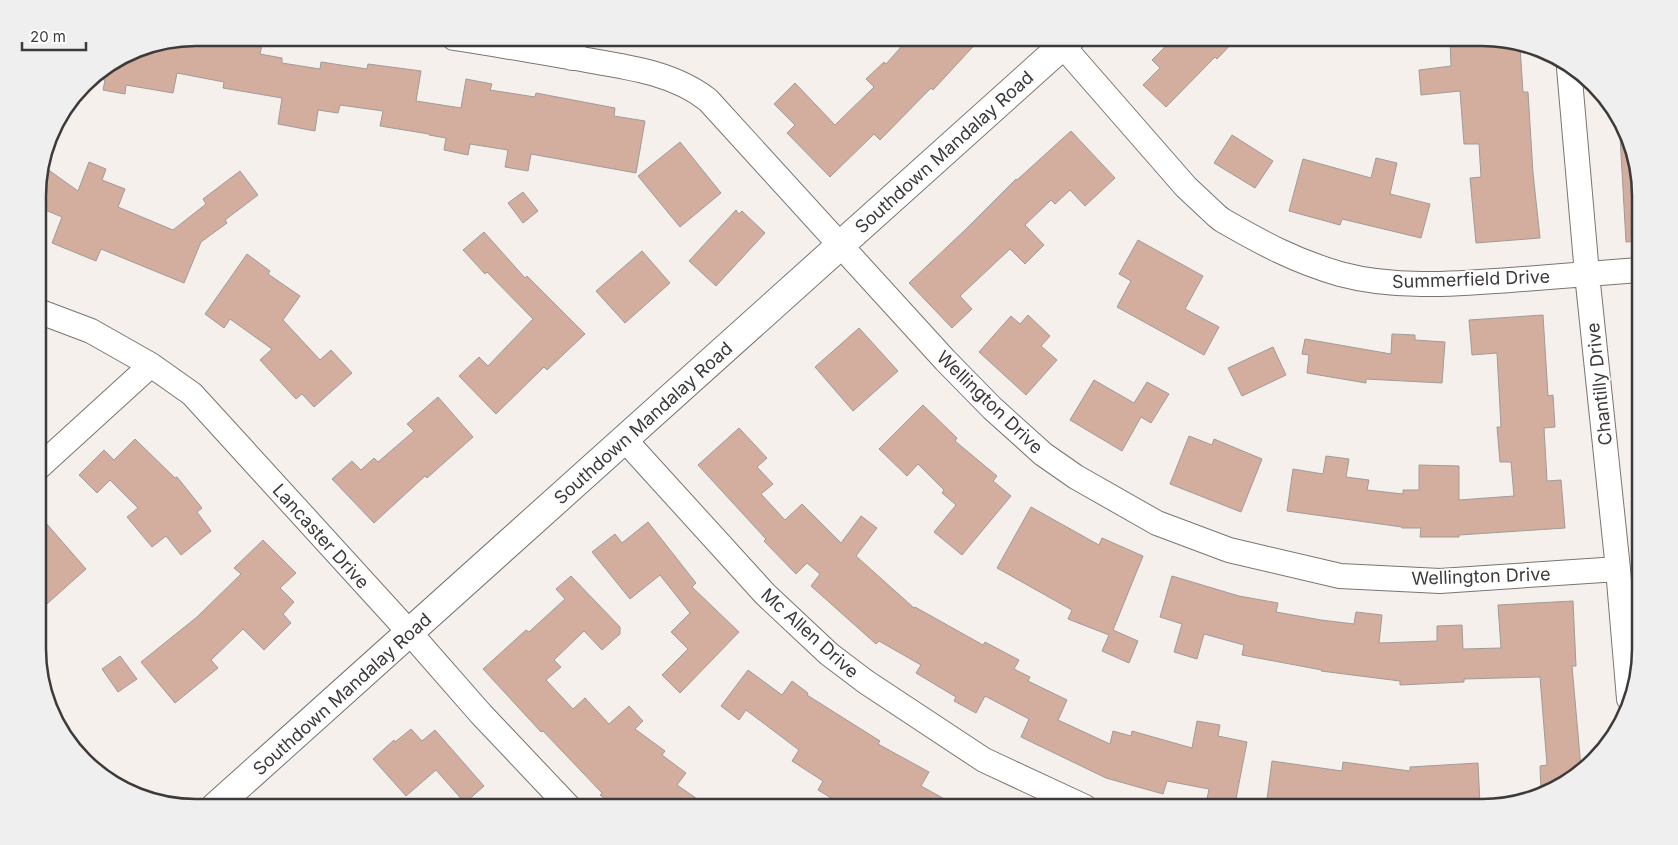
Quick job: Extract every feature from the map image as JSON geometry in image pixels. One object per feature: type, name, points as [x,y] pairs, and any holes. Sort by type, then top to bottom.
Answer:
[{"type":"street","name":"Southdown Mandalay Road","points":[[225,799],[1060,46]]},
{"type":"street","name":"Summerfield Drive","points":[[1070,46],[1186,187],[1222,220],[1272,249],[1304,263],[1341,274],[1388,284],[1459,284],[1632,271]]},
{"type":"street","name":"Wellington Drive","points":[[558,47],[573,48],[674,80],[695,90],[708,100],[945,360],[992,408],[1043,454],[1076,477],[1157,523],[1229,550],[1340,576],[1440,581],[1618,568]]},
{"type":"street","name":"Chantilly Drive","points":[[1570,75],[1587,274],[1618,568],[1628,683]]},
{"type":"street","name":"Lancaster Drive","points":[[47,314],[92,331],[151,365],[192,394],[410,633],[481,714],[561,799]]},
{"type":"street","points":[[46,460],[151,365]]},
{"type":"street","name":"Mc Allen Drive","points":[[625,440],[765,594],[829,654],[866,682],[984,760],[1066,798]]},
{"type":"building","points":[[902,46],[973,46],[933,90],[931,88],[880,140],[874,134],[830,177],[787,133],[795,125],[774,104],[795,83],[835,125],[874,87],[866,79],[884,62],[886,64]]},
{"type":"building","points":[[1166,46],[1229,46],[1217,59],[1215,57],[1166,107],[1143,85],[1160,68],[1152,60]]},
{"type":"building","points":[[1450,46],[1481,46],[1520,51],[1523,92],[1528,92],[1533,173],[1540,238],[1476,243],[1470,178],[1481,177],[1479,144],[1464,144],[1460,91],[1421,95],[1419,70],[1451,66]]},
{"type":"building","points":[[187,47],[262,47],[260,54],[282,58],[282,63],[320,69],[321,62],[367,69],[368,64],[421,71],[416,101],[461,108],[466,79],[492,84],[490,90],[535,97],[536,93],[615,108],[614,116],[645,121],[636,173],[531,154],[528,171],[505,167],[508,150],[470,144],[468,155],[444,150],[446,138],[380,126],[383,111],[340,105],[338,113],[318,110],[315,131],[278,124],[282,98],[223,88],[224,82],[177,73],[173,93],[126,85],[125,94],[103,90],[105,80],[103,80],[113,72],[130,62],[167,49]]},
{"type":"building","points":[[1071,131],[1115,178],[1085,206],[1070,190],[1055,204],[1051,200],[1025,225],[1044,245],[1025,264],[1010,249],[960,296],[972,309],[952,328],[909,283],[1016,179]]},
{"type":"building","points":[[1232,135],[1273,161],[1255,188],[1214,163]]},
{"type":"building","points":[[1620,140],[1627,158],[1632,197],[1632,242],[1626,242]]},
{"type":"building","points":[[680,142],[721,193],[680,227],[638,176]]},
{"type":"building","points":[[1376,158],[1397,163],[1390,194],[1430,204],[1421,238],[1342,219],[1340,225],[1289,211],[1303,159],[1371,178]]},
{"type":"building","points":[[89,162],[106,169],[102,180],[125,189],[118,207],[173,230],[206,204],[203,199],[240,171],[258,195],[225,220],[227,223],[201,242],[184,283],[101,249],[96,261],[52,243],[62,217],[47,211],[49,170],[78,191]]},
{"type":"building","points":[[523,192],[538,211],[523,223],[508,203]]},
{"type":"building","points":[[736,210],[739,214],[742,211],[765,233],[716,286],[689,261]]},
{"type":"building","points":[[484,232],[525,278],[527,276],[585,334],[547,370],[544,367],[496,414],[459,376],[479,357],[488,366],[533,319],[487,272],[485,274],[463,250]]},
{"type":"building","points":[[1138,240],[1203,276],[1185,309],[1219,327],[1204,355],[1117,307],[1131,281],[1119,274]]},
{"type":"building","points":[[642,251],[670,283],[625,323],[596,291]]},
{"type":"building","points":[[247,254],[270,271],[268,274],[300,296],[283,320],[320,360],[331,350],[352,373],[314,407],[302,394],[296,399],[260,360],[272,349],[230,319],[224,328],[205,314]]},
{"type":"building","points":[[1028,315],[1050,336],[1041,346],[1057,360],[1026,395],[979,352],[1011,316],[1020,324]]},
{"type":"building","points":[[1543,315],[1548,396],[1553,395],[1555,427],[1544,428],[1547,481],[1561,480],[1565,528],[1459,535],[1459,537],[1420,537],[1421,528],[1402,528],[1287,511],[1293,469],[1323,474],[1326,456],[1349,459],[1346,477],[1369,480],[1367,490],[1403,494],[1403,490],[1419,490],[1419,465],[1459,466],[1459,500],[1514,496],[1511,462],[1500,462],[1497,427],[1501,427],[1497,353],[1472,355],[1469,320]]},
{"type":"building","points":[[859,328],[898,371],[853,411],[815,367]]},
{"type":"building","points":[[1392,334],[1415,335],[1415,340],[1445,342],[1442,383],[1366,379],[1366,383],[1307,373],[1309,355],[1302,354],[1305,339],[1391,354]]},
{"type":"building","points":[[1273,347],[1286,375],[1242,396],[1228,368]]},
{"type":"building","points":[[1094,380],[1134,403],[1147,382],[1169,394],[1151,423],[1141,417],[1122,451],[1070,420]]},
{"type":"building","points":[[438,397],[473,437],[427,478],[425,476],[374,523],[332,479],[352,461],[361,470],[374,458],[378,462],[414,431],[407,424]]},
{"type":"building","points":[[923,405],[957,438],[955,441],[997,476],[993,481],[1011,496],[962,555],[934,532],[956,505],[942,493],[944,490],[918,464],[907,476],[879,449]]},
{"type":"building","points":[[739,428],[767,458],[757,467],[773,484],[761,494],[785,520],[802,504],[841,543],[861,516],[877,528],[856,556],[914,608],[983,645],[985,642],[1019,660],[1014,669],[1030,677],[1028,681],[1067,700],[1058,720],[1110,744],[1113,731],[1131,736],[1132,731],[1192,748],[1197,721],[1220,725],[1218,736],[1247,742],[1236,798],[1207,798],[1209,789],[1167,781],[1163,794],[1106,778],[1021,737],[1029,719],[985,696],[976,713],[954,701],[956,697],[916,673],[921,665],[879,641],[876,644],[811,586],[820,574],[807,563],[796,574],[764,541],[766,539],[698,465]]},
{"type":"building","points":[[1189,436],[1212,445],[1214,439],[1262,459],[1241,512],[1170,484]]},
{"type":"building","points":[[135,439],[175,478],[177,477],[202,508],[197,512],[211,531],[181,555],[166,536],[152,547],[127,517],[138,508],[110,480],[97,493],[79,475],[104,450],[114,460]]},
{"type":"building","points":[[1031,507],[1099,545],[1102,538],[1143,556],[1113,630],[1138,641],[1129,663],[1102,651],[1109,635],[1068,619],[1072,610],[997,568]]},
{"type":"building","points":[[648,522],[696,583],[692,587],[739,632],[680,693],[662,675],[688,649],[671,632],[690,613],[660,575],[630,599],[592,552],[615,534],[622,543]]},
{"type":"building","points":[[46,523],[86,569],[46,605]]},
{"type":"building","points":[[263,540],[296,573],[280,588],[294,602],[283,614],[291,623],[264,650],[243,629],[211,660],[218,668],[175,703],[141,662],[197,617],[241,574],[234,568]]},
{"type":"building","points":[[571,576],[620,627],[620,634],[602,650],[584,631],[554,660],[561,667],[546,680],[573,709],[585,698],[609,724],[629,706],[643,721],[635,729],[665,751],[662,755],[686,773],[677,785],[697,799],[605,799],[600,795],[602,793],[543,731],[541,732],[483,669],[526,630],[529,632],[565,599],[556,589]]},
{"type":"building","points":[[1172,576],[1239,596],[1278,603],[1276,612],[1354,624],[1356,612],[1382,615],[1379,643],[1437,641],[1437,626],[1462,625],[1463,649],[1501,648],[1498,605],[1573,601],[1576,666],[1572,666],[1580,761],[1565,773],[1541,786],[1540,766],[1547,765],[1540,677],[1464,679],[1464,682],[1400,685],[1400,681],[1321,671],[1242,655],[1244,645],[1204,634],[1197,659],[1174,652],[1182,624],[1160,617]]},
{"type":"building","points":[[120,656],[137,679],[118,692],[102,669]]},
{"type":"building","points":[[748,670],[782,695],[792,681],[808,693],[807,695],[880,741],[878,744],[929,772],[921,786],[943,798],[832,799],[818,790],[823,781],[792,761],[799,750],[746,710],[739,720],[721,706]]},
{"type":"building","points":[[411,729],[422,741],[435,730],[484,786],[470,799],[461,799],[436,770],[406,796],[373,759],[394,740],[395,742]]},
{"type":"building","points":[[1272,761],[1342,771],[1343,762],[1410,771],[1410,767],[1478,763],[1480,798],[1267,798]]}]
